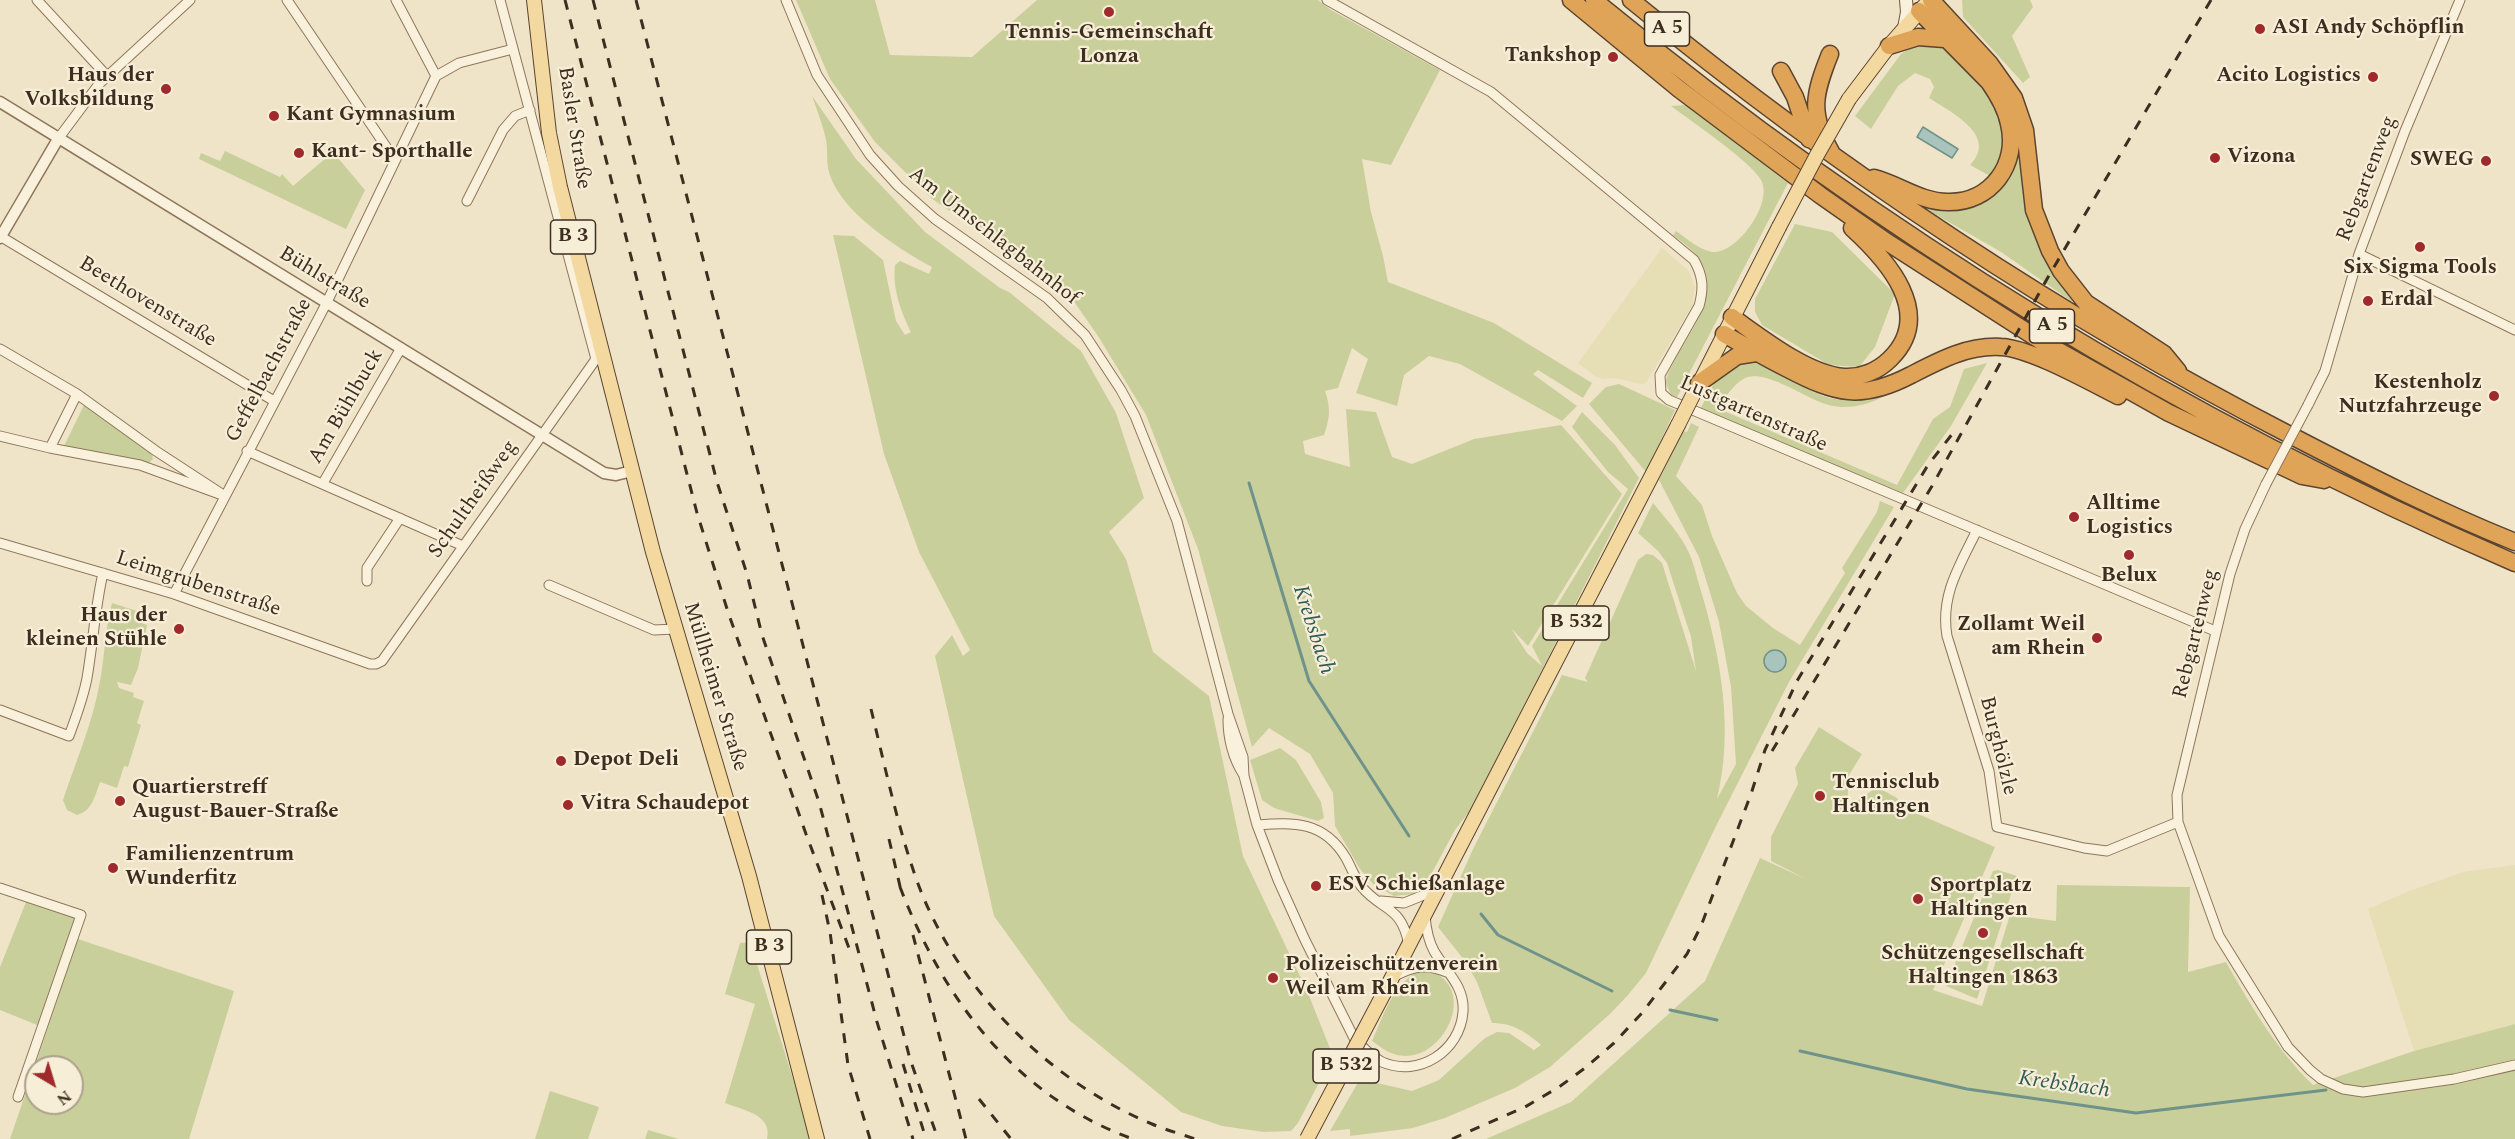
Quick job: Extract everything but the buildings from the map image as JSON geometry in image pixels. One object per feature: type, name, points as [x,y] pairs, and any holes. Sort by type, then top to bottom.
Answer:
[{"type":"highway","points":[[1571,0],[1679,89],[1820,195],[1887,242],[2041,340],[2169,413],[2302,476],[2337,481]]},
{"type":"highway","name":"A 5","points":[[1594,0],[1644,41],[1783,146],[1942,257],[2054,328],[2132,373],[2337,481],[2515,563]]},
{"type":"highway","name":"A 5","points":[[1631,0],[1702,59],[1834,158],[1919,217],[2047,300],[2184,379],[2330,456],[2515,542]]},
{"type":"highway","points":[[1856,172],[1882,180],[1917,196],[1946,202],[1970,199],[1981,194],[1994,184],[2008,162],[2011,137],[2004,109],[1989,82],[1944,39],[1919,2]]},
{"type":"highway","points":[[1919,2],[1995,70],[2014,98],[2025,130],[2034,210],[2050,251],[2061,271],[2086,303],[2164,354],[2184,379]]},
{"type":"highway","points":[[1889,46],[1918,37],[1944,39]]},
{"type":"highway","points":[[1830,54],[1817,91],[1816,117],[1822,137],[1834,158]]},
{"type":"highway","points":[[1781,71],[1795,97],[1809,139]]},
{"type":"highway","points":[[1732,317],[1778,348],[1833,375],[1844,377],[1867,374],[1885,364],[1898,350],[1907,328],[1908,312],[1900,286],[1878,252],[1820,195]]},
{"type":"highway","points":[[1724,334],[1821,387],[1845,392],[1889,386],[1957,352],[1980,347],[2003,346],[2022,351],[2155,413],[2169,413]]},
{"type":"highway","points":[[1697,387],[1728,360],[1756,353]]},
{"type":"main road","name":"Basler Straße","points":[[534,0],[548,122],[560,187],[632,471]]},
{"type":"main road","name":"B 532","points":[[1308,1139],[1817,154],[1849,99],[1904,27],[1919,2]]},
{"type":"main road","name":"Müllheimer Straße","points":[[632,471],[675,629],[752,886],[817,1139]]},
{"type":"street","points":[[38,0],[107,76]]},
{"type":"street","points":[[0,237],[58,139],[99,84],[190,0]]},
{"type":"street","points":[[287,0],[395,160]]},
{"type":"street","points":[[396,0],[436,76],[459,63],[513,49]]},
{"type":"street","points":[[467,201],[503,130],[515,116],[530,110],[500,0]]},
{"type":"street","name":"Am Umschlagbahnhof","points":[[786,0],[817,75],[870,155],[898,186],[935,219],[1047,298],[1085,335],[1115,378],[1135,416],[1177,521],[1228,714],[1243,757],[1244,776],[1257,825],[1278,880],[1348,1026],[1367,1052],[1382,1062],[1402,1066],[1423,1064],[1445,1051],[1457,1036],[1463,1013],[1461,993],[1430,944],[1425,915]]},
{"type":"street","name":"Lustgartenstraße","points":[[1327,0],[1491,92],[1694,260],[1703,281],[1703,294],[1699,306],[1660,375],[1661,393],[1669,400],[2216,631]]},
{"type":"street","name":"Rebgartenweg","points":[[2460,0],[2413,110],[2359,254],[2325,371],[2245,529],[2216,631],[2181,776],[2177,795],[2178,822],[2219,936],[2288,1047],[2321,1078],[2353,1092],[2375,1092],[2454,1079],[2515,1065]]},
{"type":"street","name":"Geffelbachstraße","points":[[174,594],[326,304],[436,76]]},
{"type":"street","name":"Bühlstraße","points":[[0,102],[604,473],[616,475],[632,471]]},
{"type":"street","name":"Schultheißweg","points":[[382,661],[596,359],[530,110]]},
{"type":"street","name":"Beethovenstraße","points":[[0,237],[274,401]]},
{"type":"street","points":[[2359,254],[2515,330]]},
{"type":"street","name":"Am Bühlbuck","points":[[323,483],[401,348]]},
{"type":"street","points":[[0,349],[77,394],[156,451],[225,496]]},
{"type":"street","points":[[50,448],[77,394]]},
{"type":"street","points":[[0,436],[140,465],[225,496]]},
{"type":"street","points":[[248,451],[463,546]]},
{"type":"street","points":[[367,581],[367,568],[400,518]]},
{"type":"street","name":"Burghölzle","points":[[1977,530],[1953,578],[1944,617],[1947,636],[1989,771],[1997,827],[2084,848],[2107,850],[2178,822]]},
{"type":"street","name":"Leimgrubenstraße","points":[[0,544],[174,594],[370,664],[382,661]]},
{"type":"street","points":[[0,710],[69,736],[81,705],[95,605],[103,573]]},
{"type":"street","points":[[549,585],[654,630],[675,629]]},
{"type":"street","points":[[1257,825],[1289,822],[1306,825],[1335,843],[1346,857],[1362,887],[1402,921],[1409,945]]},
{"type":"street","points":[[0,888],[81,915],[18,1097]]},
{"type":"street","points":[[1380,901],[1404,903],[1438,889]]},
{"type":"street","points":[[1393,977],[1419,966],[1429,965],[1449,973]]},
{"type":"shaded area","points":[[1662,248],[1689,271],[1695,288],[1692,306],[1646,383],[1614,378],[1603,379],[1595,376],[1578,363]]},
{"type":"shaded area","points":[[2515,865],[2515,1024],[2414,1051],[2368,909],[2463,872]]},
{"type":"green space","points":[[796,0],[875,0],[890,55],[972,57],[1037,0],[1318,0],[1331,10],[1440,70],[1391,165],[1362,159],[1371,212],[1388,282],[1494,323],[1592,383],[1583,398],[1538,370],[1533,374],[1577,406],[1562,421],[1460,364],[1429,356],[1404,375],[1397,406],[1356,393],[1368,359],[1352,348],[1338,388],[1325,391],[1329,413],[1324,435],[1303,441],[1305,454],[1350,467],[1346,409],[1376,412],[1392,457],[1412,464],[1474,439],[1561,425],[1622,494],[1528,646],[1511,628],[1527,653],[1542,666],[1532,646],[1628,489],[1608,472],[1572,427],[1582,412],[1615,445],[1639,478],[1472,808],[1455,830],[1428,880],[1414,894],[1394,896],[1373,884],[1360,869],[1335,826],[1333,793],[1310,754],[1269,728],[1252,747],[1198,549],[1146,415],[1098,336],[1068,293],[931,198],[875,142],[830,79]]},
{"type":"green space","points":[[1962,0],[2030,0],[2033,7],[2012,36],[2030,77],[2023,83],[1963,17]]},
{"type":"green space","points":[[1928,45],[1944,48],[1957,58],[1979,83],[1989,99],[2001,131],[2003,147],[2000,161],[1990,176],[1970,165],[1977,154],[1979,144],[1976,135],[1969,126],[1949,110],[1929,98],[1934,87],[1930,79],[1915,73],[1898,86],[1871,129],[1855,116],[1901,54],[1912,47]]},
{"type":"green space","points":[[2007,94],[2023,164],[2076,301],[2071,301],[2001,252],[1926,209],[1927,204],[2004,180]]},
{"type":"green space","points":[[812,96],[856,159],[925,232],[1000,288],[1009,292],[1081,351],[1116,413],[1144,498],[1109,532],[1126,559],[1153,652],[1209,696],[1243,856],[1308,993],[1333,1056],[1298,1123],[1291,1131],[1264,1132],[1222,1126],[1181,1112],[1069,1020],[994,916],[935,656],[952,635],[963,656],[970,650],[919,552],[884,454],[833,235],[854,236],[883,260],[896,321],[905,335],[911,332],[898,300],[895,265],[900,261],[929,274],[932,267],[872,228],[845,201],[835,187],[829,172],[822,123]]},
{"type":"green space","points":[[1686,105],[1788,183],[1677,397],[1672,396],[1669,391],[1666,383],[1667,377],[1700,314],[1707,289],[1706,276],[1699,259],[1673,235],[1676,231],[1702,248],[1712,252],[1722,251],[1741,237],[1750,226],[1758,214],[1764,190],[1761,180],[1745,162],[1671,106]]},
{"type":"green space","points":[[225,151],[280,177],[282,174],[293,186],[333,152],[365,190],[346,229],[199,159],[201,153],[220,161]]},
{"type":"green space","points":[[1795,224],[1832,232],[1895,294],[1875,347],[1859,367],[1829,365],[1762,325],[1755,312],[1755,299]]},
{"type":"green space","points":[[1751,362],[1770,368],[1830,398],[1853,400],[1883,397],[1857,406],[1829,405],[1772,380],[1751,377],[1735,386],[1717,408],[1897,485],[1933,419],[1950,407],[1964,369],[1987,363],[1951,426],[1903,493],[1700,409],[1713,385],[1723,373],[1730,368]]},
{"type":"green space","points":[[1619,384],[1675,410],[1646,472],[1589,404],[1606,387]]},
{"type":"green space","points":[[85,403],[151,452],[153,459],[149,463],[63,448]]},
{"type":"green space","points":[[1691,423],[1699,427],[1676,476],[1702,505],[1712,536],[1737,593],[1746,606],[1773,628],[1800,645],[1845,573],[1842,568],[1877,512],[1880,501],[1894,507],[1789,682],[1715,828],[1646,973],[1628,995],[1550,1067],[1515,1088],[1445,1118],[1413,1128],[1350,1136],[1350,1129],[1330,1131],[1360,1079],[1412,1091],[1439,1080],[1485,1038],[1497,1032],[1509,1033],[1534,1050],[1541,1045],[1519,1029],[1492,1023],[1477,982],[1465,961],[1438,927],[1474,847],[1562,675],[1588,682],[1585,678],[1638,560],[1646,554],[1653,555],[1662,563],[1696,671],[1691,637],[1667,563],[1658,551],[1638,533],[1653,503],[1687,548],[1695,568],[1714,642],[1725,721],[1722,773],[1717,799],[1736,764],[1731,687],[1719,622],[1699,557],[1659,480],[1683,431],[1687,432]]},
{"type":"green space","points":[[112,603],[137,611],[134,620],[147,625],[138,668],[131,685],[117,682],[119,688],[134,693],[133,697],[144,701],[137,723],[141,725],[128,767],[124,766],[117,788],[100,782],[90,806],[77,815],[67,810],[63,800],[97,696]]},
{"type":"green space","points":[[1819,727],[1862,754],[1849,775],[1847,808],[1877,787],[1897,798],[1904,808],[1995,847],[1933,990],[1982,1006],[2010,915],[2056,921],[2057,885],[2190,887],[2188,972],[2226,962],[2276,1042],[2313,1085],[2414,1051],[2515,1024],[2515,1139],[1486,1139],[1571,1102],[1705,981],[1760,858],[1806,879],[1771,861],[1771,837],[1798,784],[1795,768]]},
{"type":"green space","points":[[1280,748],[1296,760],[1321,802],[1324,818],[1318,821],[1274,808],[1262,800],[1250,760]]},
{"type":"green space","name":"Schützengesellschaft Haltingen 1863","points":[[1998,870],[2017,876],[1977,999],[1946,986],[1993,871]]},
{"type":"green space","points":[[28,897],[81,915],[42,1027],[0,1010],[0,967]]},
{"type":"green space","points":[[78,939],[234,991],[189,1139],[10,1139],[24,1098],[24,1115],[84,1115],[84,1055],[39,1055]]},
{"type":"green space","points":[[750,942],[810,1139],[767,1139],[768,1131],[761,1118],[725,1103],[755,1004],[725,994],[740,943]]},
{"type":"green space","points":[[1421,970],[1439,975],[1450,987],[1454,1001],[1452,1016],[1446,1030],[1436,1043],[1422,1052],[1407,1056],[1391,1053],[1372,1041],[1396,991],[1411,975]]},
{"type":"green space","points":[[550,1091],[599,1107],[588,1139],[535,1139]]},
{"type":"green space","points":[[648,1130],[679,1139],[645,1139]]},
{"type":"water","points":[[1923,127],[1958,149],[1952,158],[1917,137]]},
{"type":"water","points":[[1775,650],[1783,653],[1786,661],[1783,669],[1775,672],[1767,669],[1764,661],[1767,653]]},
{"type":"waterway","name":"Krebsbach","points":[[1249,483],[1309,681],[1409,836]]},
{"type":"waterway","name":"Krebsbach","points":[[1481,914],[1498,935],[1612,991]]},
{"type":"waterway","name":"Krebsbach","points":[[1670,1010],[1717,1020]]},
{"type":"waterway","name":"Krebsbach","points":[[1800,1051],[1967,1089],[2136,1113],[2326,1090]]},
{"type":"railway","points":[[565,0],[697,513],[728,612],[806,834],[852,956]]},
{"type":"railway","points":[[593,0],[717,482],[747,574],[762,635],[819,802],[877,1022],[913,1139]]},
{"type":"railway","points":[[636,0],[910,1059],[938,1139]]},
{"type":"railway","points":[[1772,751],[1932,486],[2047,279],[2211,0]]},
{"type":"railway","points":[[1452,1139],[1525,1107],[1585,1068],[1614,1043],[1642,1013],[1687,954],[1701,926],[1751,794],[1765,750],[1797,681],[1928,465],[1953,433]]},
{"type":"railway","points":[[871,709],[897,817],[917,881],[934,920],[956,958],[981,994],[1042,1056],[1077,1083],[1114,1106],[1152,1124],[1195,1139]]},
{"type":"railway","points":[[889,839],[902,895]]},
{"type":"railway","points":[[900,887],[938,968],[962,1005],[989,1039],[1019,1070],[1053,1098],[1091,1121],[1133,1139]]},
{"type":"railway","points":[[822,895],[830,932],[848,1065],[870,1139]]},
{"type":"railway","points":[[913,935],[966,1139]]},
{"type":"railway","points":[[903,1064],[926,1139]]},
{"type":"railway","points":[[979,1099],[1011,1139]]},
{"type":"place","name":"Tennis-Gemeinschaft Lonza","points":[[1109,12]]},
{"type":"place","name":"ASI Andy Schöpflin","points":[[2260,29]]},
{"type":"place","name":"Tankshop","points":[[1613,57]]},
{"type":"place","name":"Acito Logistics","points":[[2373,77]]},
{"type":"place","name":"Haus der Volksbildung","points":[[166,89]]},
{"type":"place","name":"Kant Gymnasium","points":[[274,116]]},
{"type":"place","name":"Kant- Sporthalle","points":[[299,153]]},
{"type":"place","name":"Vizona","points":[[2215,158]]},
{"type":"place","name":"SWEG","points":[[2486,161]]},
{"type":"place","name":"Six Sigma Tools","points":[[2420,247]]},
{"type":"place","name":"Erdal","points":[[2368,301]]},
{"type":"place","name":"Kestenholz Nutzfahrzeuge","points":[[2494,396]]},
{"type":"place","name":"Alltime Logistics","points":[[2074,517]]},
{"type":"place","name":"Belux","points":[[2129,555]]},
{"type":"place","name":"Haus der kleinen Stühle","points":[[179,629]]},
{"type":"place","name":"Zollamt Weil am Rhein","points":[[2097,638]]},
{"type":"place","name":"Depot Deli","points":[[561,761]]},
{"type":"place","name":"Tennisclub Haltingen","points":[[1820,796]]},
{"type":"place","name":"Quartierstreff August-Bauer-Straße","points":[[120,801]]},
{"type":"place","name":"Vitra Schaudepot","points":[[568,805]]},
{"type":"place","name":"Familienzentrum Wunderfitz","points":[[113,868]]},
{"type":"place","name":"ESV Schießanlage","points":[[1316,886]]},
{"type":"place","name":"Sportplatz Haltingen","points":[[1918,899]]},
{"type":"place","name":"Schützengesellschaft Haltingen 1863","points":[[1983,933]]},
{"type":"place","name":"Polizeischützenverein Weil am Rhein","points":[[1273,978]]}]
